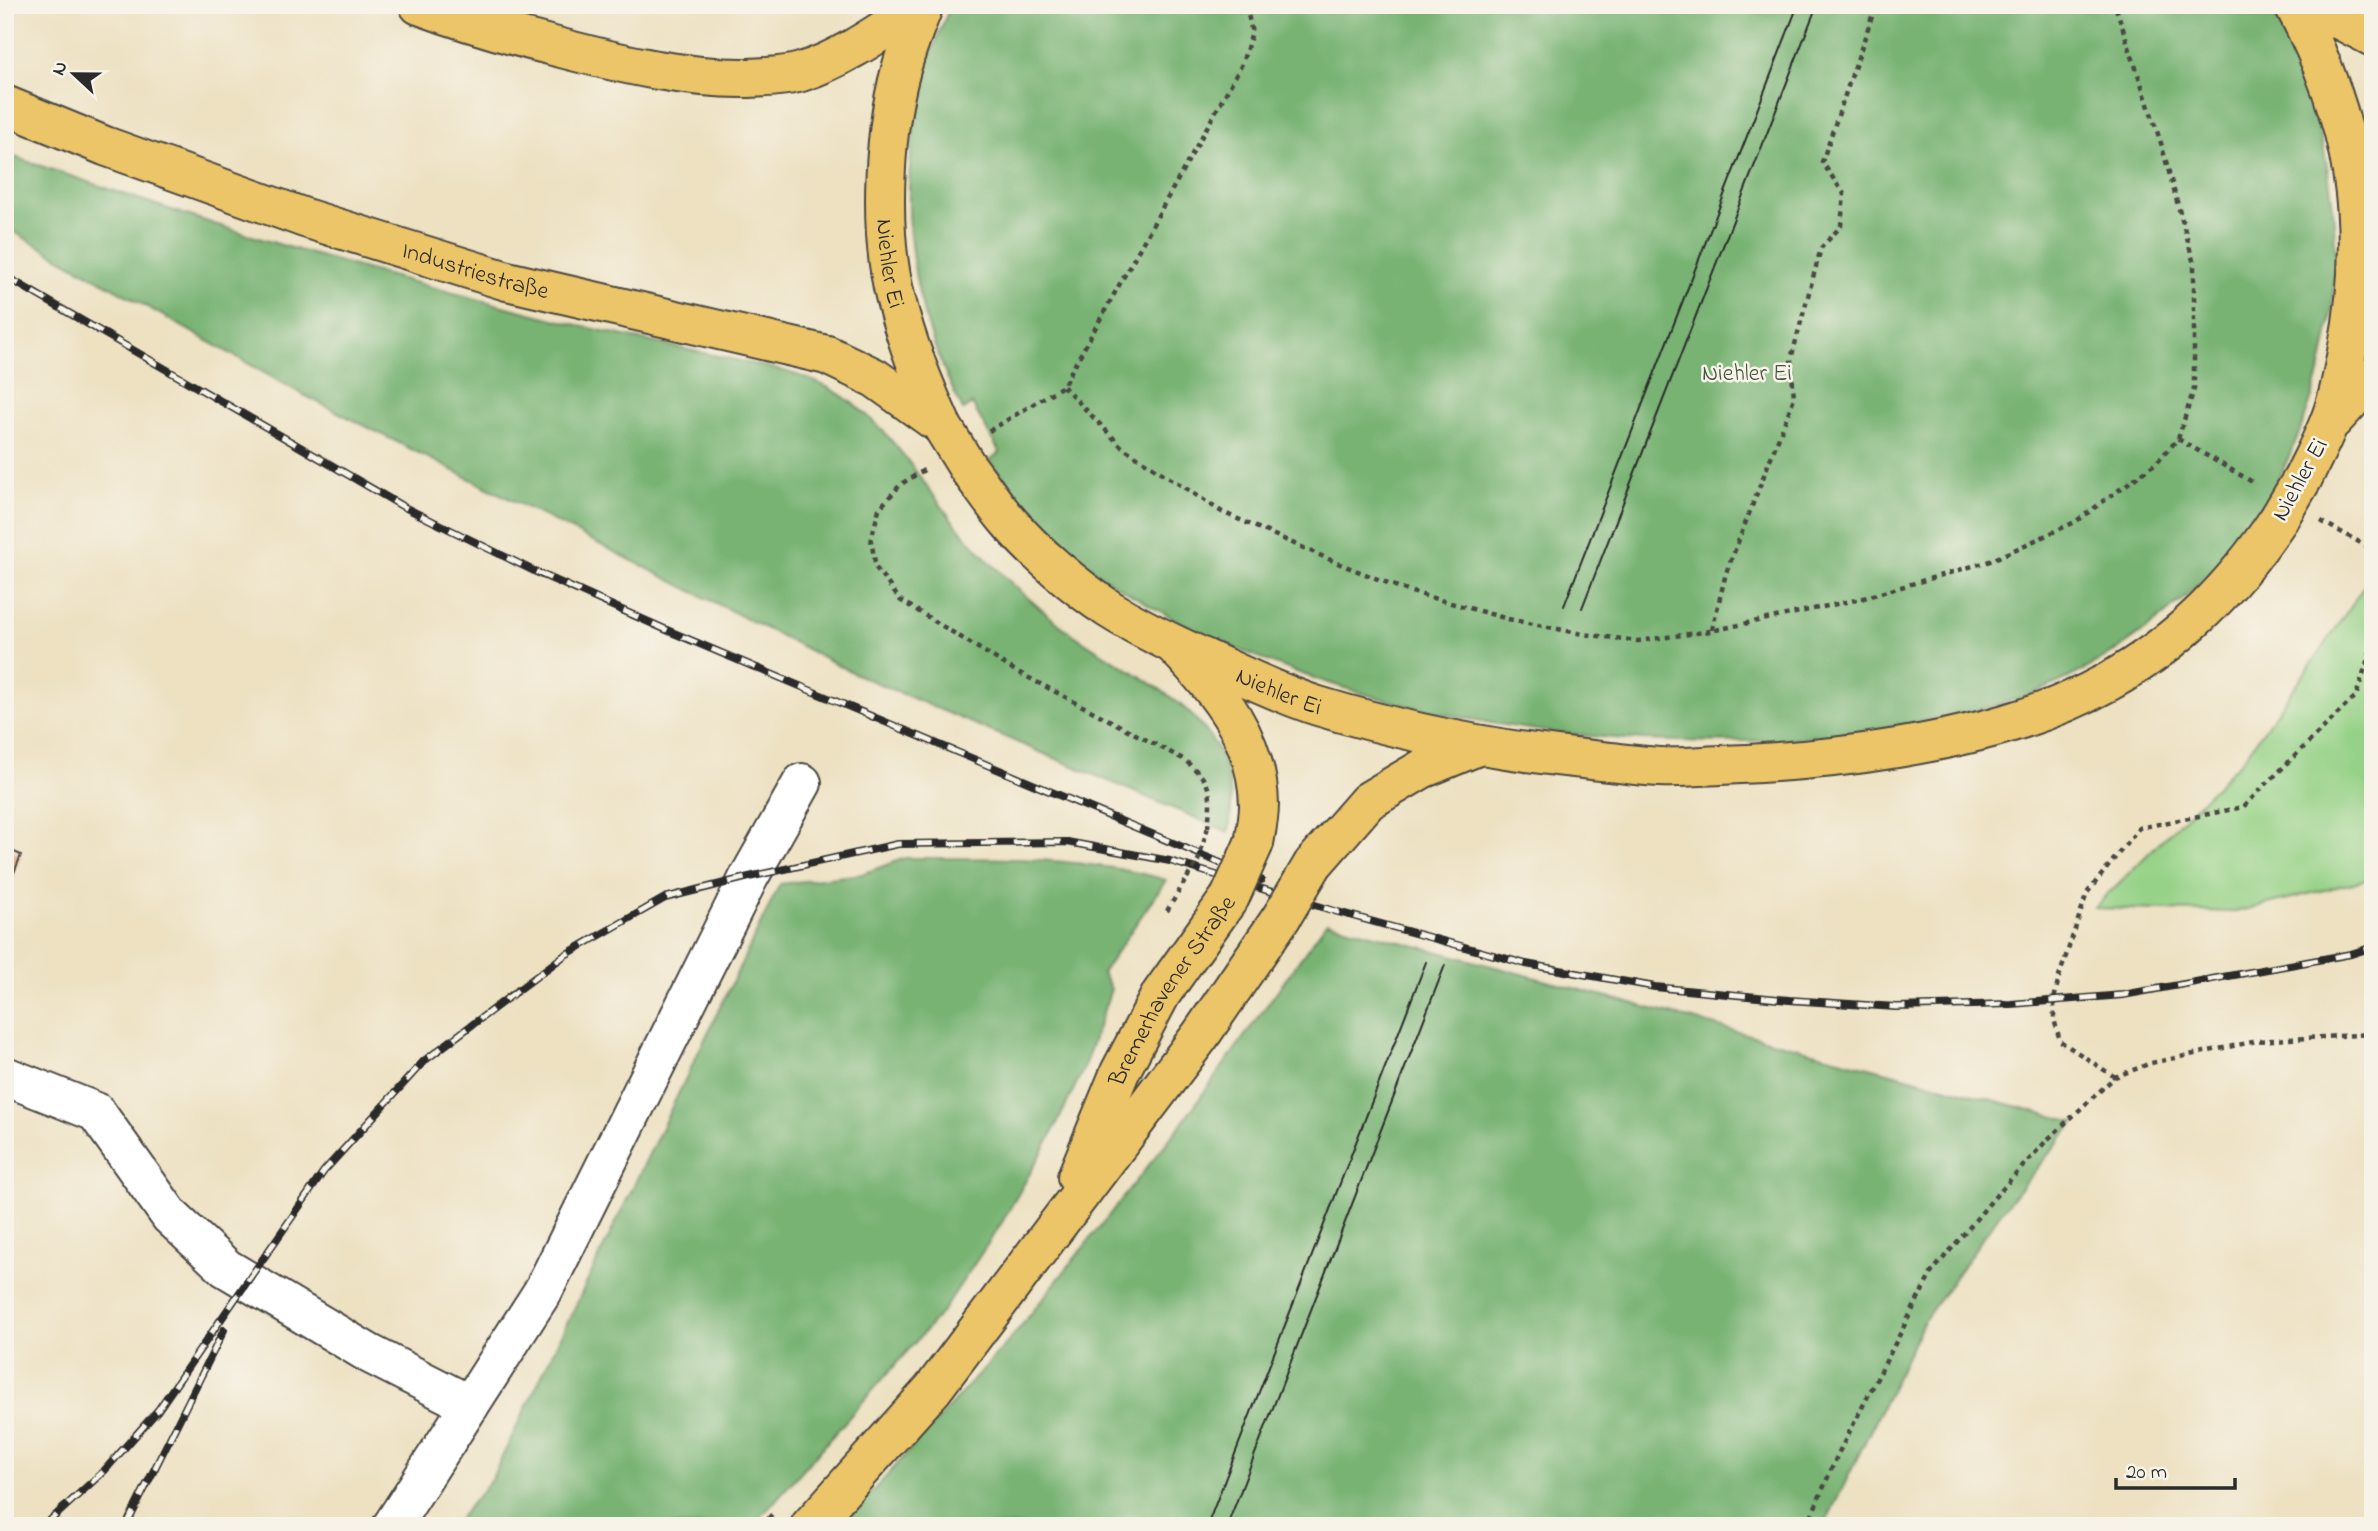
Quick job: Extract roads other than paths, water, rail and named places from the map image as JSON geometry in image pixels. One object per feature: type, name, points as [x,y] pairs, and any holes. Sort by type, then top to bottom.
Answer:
[{"type":"main road","points":[[419,5],[520,37],[613,62],[723,78],[798,73],[829,62],[922,5]]},
{"type":"main road","name":"Niehler Ei","points":[[922,5],[904,57],[895,97],[886,162],[887,237],[895,298],[917,370],[942,426],[968,468],[1011,524],[1062,572],[1109,609],[1174,645],[1314,705],[1480,745],[1661,767],[1791,762],[1869,753],[1951,739],[2037,714],[2121,674],[2175,637],[2223,593],[2251,560],[2303,478],[2329,424],[2342,377],[2354,315],[2360,239],[2353,177],[2341,116],[2322,62],[2294,5]]},
{"type":"main road","points":[[2311,5],[2373,37]]},
{"type":"main road","name":"Industriestraße","points":[[5,105],[105,146],[305,218],[507,281],[827,355],[875,378],[942,426]]},
{"type":"main road","points":[[2329,424],[2373,377]]},
{"type":"main road","name":"Bremerhavener Straße","points":[[1055,1231],[1120,1072],[1161,995],[1230,897],[1254,843],[1259,806],[1254,763],[1238,723],[1208,681],[1174,645]]},
{"type":"main road","name":"Bremerhavener Straße","points":[[810,1526],[933,1389],[1055,1231],[1200,1036],[1281,918],[1313,864],[1368,801],[1422,769],[1480,745]]},
{"type":"lane","points":[[392,1526],[543,1291],[749,877],[802,783]]},
{"type":"lane","points":[[5,1076],[96,1112],[170,1216],[226,1268],[370,1354],[470,1405]]},
{"type":"tram line","points":[[1564,606],[1798,5]]},
{"type":"tram line","points":[[1582,608],[1817,5]]},
{"type":"tram line","points":[[1207,1526],[1426,962]]},
{"type":"tram line","points":[[1227,1526],[1445,965]]},
{"type":"railway","points":[[5,276],[402,506],[534,571],[669,631],[1261,880]]},
{"type":"railway","points":[[44,1526],[104,1471],[158,1410],[324,1171],[424,1061],[565,955],[665,898],[749,877],[898,844],[1067,842],[1170,861],[1338,912],[1526,964],[1655,987],[1896,1007],[2011,1004],[2123,995],[2351,954],[2373,947]]},
{"type":"railway","points":[[126,1526],[224,1330]]}]
